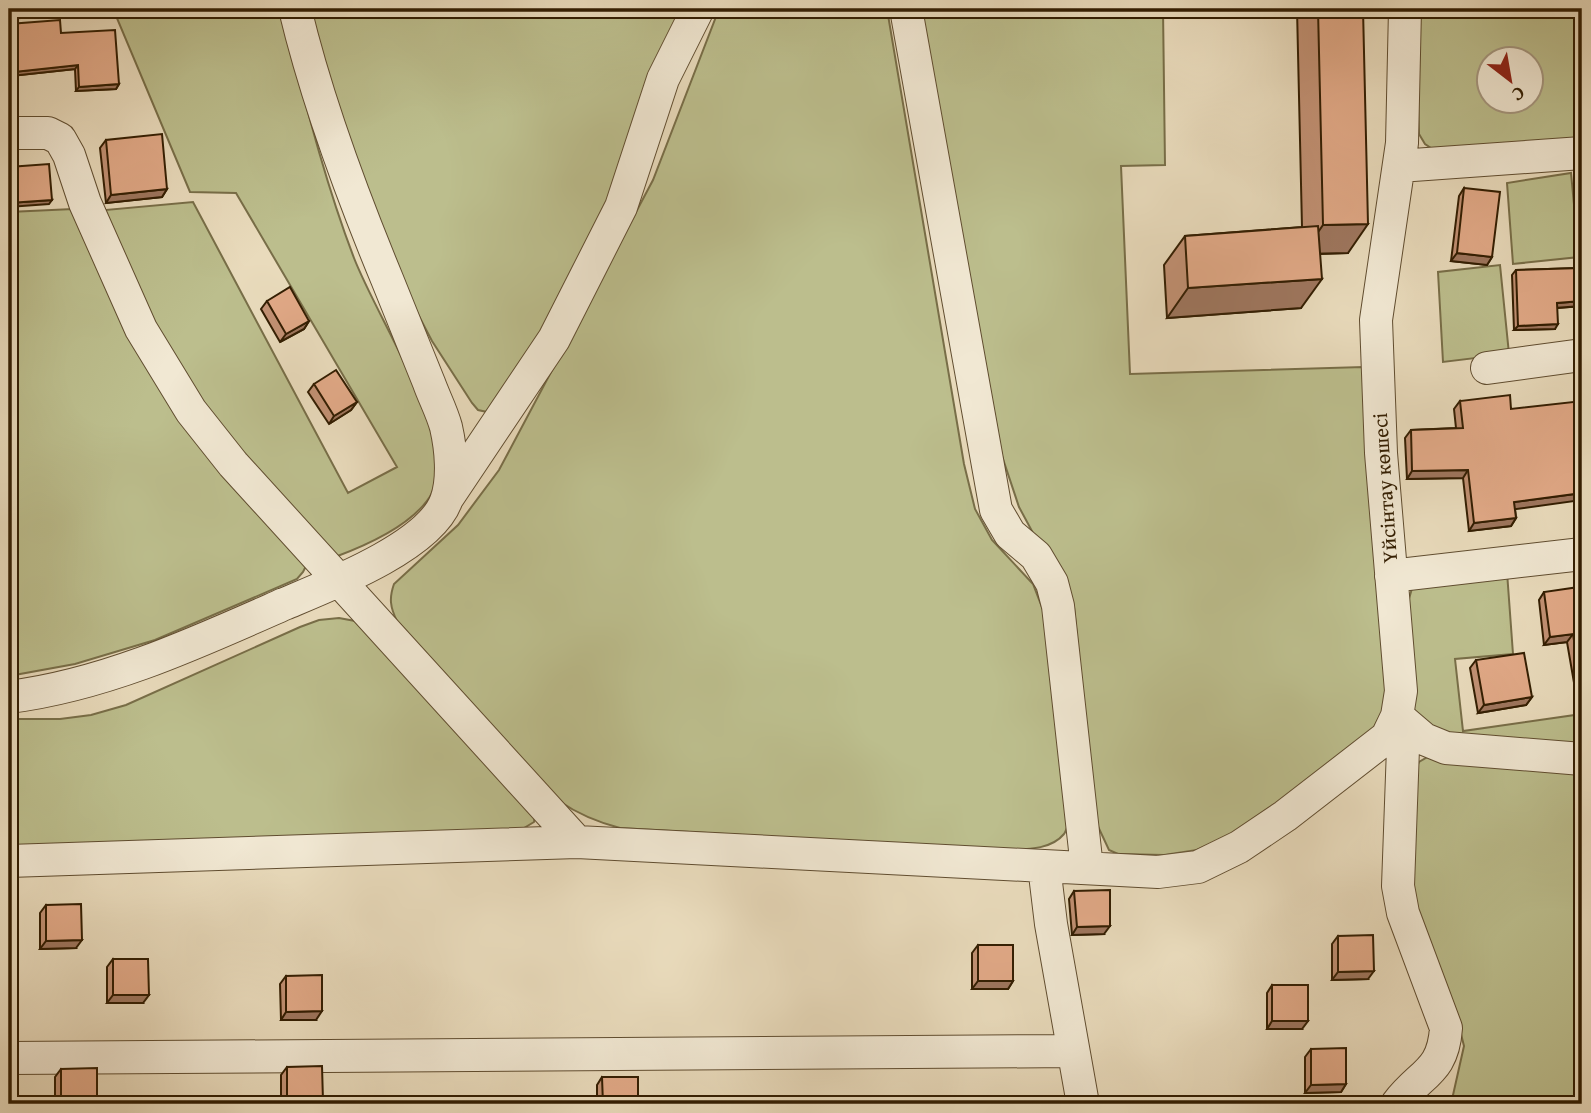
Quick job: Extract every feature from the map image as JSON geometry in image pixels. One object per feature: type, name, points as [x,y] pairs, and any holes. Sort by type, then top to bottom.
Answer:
[{"type":"street","points":[[295,9],[358,207],[446,426],[451,467],[446,501]]},
{"type":"street","points":[[9,697],[35,694],[114,673],[200,641],[340,580],[405,546],[430,523],[560,327],[621,207],[663,79],[698,9]]},
{"type":"street","points":[[906,9],[996,510],[1010,534],[1036,556],[1052,583],[1058,606],[1087,868]]},
{"type":"street","name":"Үйсінтау көшесі","points":[[9,860],[577,842],[1158,872],[1198,867],[1239,847],[1285,816],[1387,737],[1397,716],[1401,691],[1381,453],[1376,320],[1402,143],[1407,33],[1405,9]]},
{"type":"street","points":[[9,133],[48,133],[60,139],[69,155],[85,203],[141,329],[191,411],[233,464],[577,842]]},
{"type":"street","points":[[1399,166],[1582,153]]},
{"type":"street","points":[[1488,368],[1582,355]]},
{"type":"street","points":[[1391,576],[1582,554]]},
{"type":"street","points":[[1397,716],[1424,739],[1447,748],[1582,759]]},
{"type":"street","points":[[1397,716],[1404,748],[1398,886],[1403,913],[1446,1028],[1445,1044],[1437,1065],[1407,1091],[1397,1104]]},
{"type":"street","points":[[1044,866],[1051,925],[1083,1104]]},
{"type":"street","points":[[9,1058],[1073,1051]]},
{"type":"green space","points":[[9,9],[281,9],[314,135],[354,258],[406,366],[430,424],[437,451],[438,474],[434,489],[413,515],[382,536],[335,557],[183,388],[94,211],[193,202],[348,493],[397,467],[236,193],[190,192],[114,11],[9,19]]},
{"type":"green space","points":[[311,9],[684,9],[605,215],[573,282],[492,413],[478,410],[472,403],[432,341],[399,278],[323,64]]},
{"type":"green space","points":[[719,9],[887,9],[964,464],[975,509],[992,540],[1033,584],[1043,610],[1070,818],[1064,834],[1051,844],[1004,850],[620,828],[603,823],[559,801],[395,616],[391,598],[394,584],[458,525],[499,470],[653,180]]},
{"type":"green space","points":[[921,9],[1163,9],[1165,165],[1121,166],[1130,374],[1363,367],[1388,687],[1383,710],[1372,731],[1354,750],[1228,836],[1197,850],[1164,855],[1118,854],[1109,850],[1095,820],[1074,607],[1066,580],[1033,533],[1019,507],[1002,456]]},
{"type":"green space","points":[[1415,9],[1582,9],[1582,142],[1434,150],[1425,144],[1419,134]]},
{"type":"green space","points":[[1571,173],[1579,257],[1513,264],[1507,183]]},
{"type":"green space","points":[[73,209],[307,564],[297,579],[155,640],[75,664],[9,676],[9,212]]},
{"type":"green space","points":[[1500,265],[1509,354],[1443,362],[1438,272]]},
{"type":"green space","points":[[1507,572],[1513,654],[1455,659],[1463,731],[1582,714],[1582,752],[1461,744],[1419,721],[1414,709],[1406,609],[1413,585]]},
{"type":"green space","points":[[339,618],[355,621],[535,815],[534,822],[519,831],[9,851],[9,719],[60,719],[91,715],[126,705],[300,627],[319,620]]},
{"type":"green space","points":[[1431,755],[1582,766],[1582,1104],[1451,1104],[1464,1046],[1458,1022],[1408,892],[1413,775],[1419,762]]},
{"type":"building","points":[[1318,9],[1363,9],[1368,224],[1323,225]]},
{"type":"building","points":[[60,20],[61,33],[115,30],[119,84],[79,87],[78,65],[14,72],[9,24]]},
{"type":"building","points":[[162,134],[167,189],[111,195],[106,140]]},
{"type":"building","points":[[49,164],[52,200],[9,203],[9,167]]},
{"type":"building","points":[[1464,188],[1500,192],[1492,257],[1457,253]]},
{"type":"building","points":[[1318,226],[1322,279],[1188,288],[1185,236]]},
{"type":"building","points":[[1582,263],[1582,301],[1557,303],[1558,324],[1518,326],[1516,270],[1580,268]]},
{"type":"building","points":[[290,287],[309,321],[286,334],[267,301]]},
{"type":"building","points":[[336,370],[357,402],[334,416],[314,384]]},
{"type":"building","points":[[1510,395],[1511,409],[1582,401],[1582,493],[1514,502],[1516,518],[1474,523],[1468,470],[1412,471],[1411,430],[1463,428],[1460,401]]},
{"type":"building","points":[[1579,587],[1579,593],[1582,593],[1582,691],[1573,634],[1550,637],[1544,592]]},
{"type":"building","points":[[1524,653],[1532,697],[1484,705],[1476,660]]},
{"type":"building","points":[[1110,890],[1110,926],[1077,927],[1074,891]]},
{"type":"building","points":[[81,904],[82,940],[46,941],[46,905]]},
{"type":"building","points":[[1373,935],[1374,971],[1338,972],[1338,936]]},
{"type":"building","points":[[978,945],[1013,945],[1013,981],[978,981]]},
{"type":"building","points":[[113,959],[148,959],[149,995],[113,995]]},
{"type":"building","points":[[322,975],[322,1011],[286,1012],[286,976]]},
{"type":"building","points":[[1272,985],[1308,985],[1308,1021],[1272,1021]]},
{"type":"building","points":[[1346,1048],[1346,1084],[1311,1085],[1311,1049]]},
{"type":"building","points":[[322,1066],[323,1101],[287,1101],[287,1067]]},
{"type":"building","points":[[97,1068],[97,1104],[61,1104],[61,1069]]},
{"type":"building","points":[[602,1077],[638,1077],[638,1104],[603,1104]]}]
